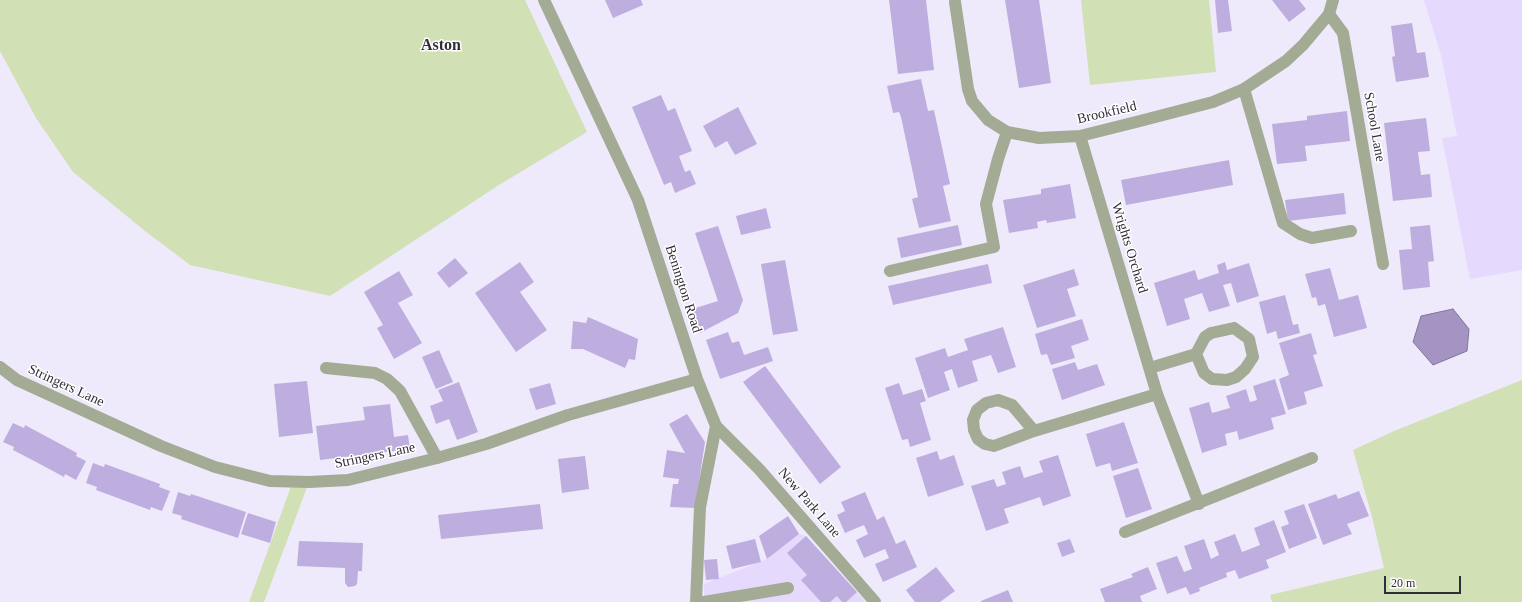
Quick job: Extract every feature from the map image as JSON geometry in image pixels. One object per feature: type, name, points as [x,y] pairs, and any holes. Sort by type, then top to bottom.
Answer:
[{"type":"street","name":"Benington Road","points":[[544,0],[638,200],[697,380],[716,426]]},
{"type":"street","points":[[1329,14],[1333,0]]},
{"type":"street","name":"Brookfield","points":[[955,2],[968,89],[972,101],[988,120],[1007,132],[1039,138],[1080,136],[1213,102],[1244,89],[1286,61],[1303,45],[1329,14]]},
{"type":"street","name":"School Lane","points":[[1329,14],[1343,33],[1383,264]]},
{"type":"street","points":[[1244,89],[1283,223],[1300,234],[1312,238],[1352,231]]},
{"type":"street","points":[[890,271],[994,247],[986,204],[1007,132]]},
{"type":"street","name":"Wrights Orchard","points":[[1080,136],[1157,394],[1199,504]]},
{"type":"street","points":[[1150,368],[1196,354],[1205,337],[1211,333],[1234,328],[1249,339],[1253,357],[1245,369],[1236,377],[1227,380],[1212,379],[1204,373],[1196,354]]},
{"type":"street","name":"Stringers Lane","points":[[0,367],[17,380],[161,446],[214,467],[270,481],[309,482],[348,480],[437,458],[486,444],[568,416],[697,380]]},
{"type":"street","points":[[326,368],[375,373],[387,379],[400,391],[437,458]]},
{"type":"street","points":[[1034,431],[1012,405],[998,400],[986,403],[977,410],[973,420],[974,430],[978,439],[985,444],[994,446],[1034,431],[1157,394]]},
{"type":"street","points":[[696,602],[700,507],[716,426]]},
{"type":"street","name":"New Park Lane","points":[[716,426],[760,469],[875,602]]},
{"type":"street","points":[[1125,532],[1312,458]]},
{"type":"street","points":[[704,602],[788,588]]},
{"type":"shaded area","points":[[1424,0],[1522,0],[1522,270],[1470,279],[1442,138],[1457,136],[1441,55]]},
{"type":"shaded area","points":[[1453,309],[1469,329],[1467,351],[1433,365],[1413,342],[1421,316]]},
{"type":"shaded area","points":[[799,534],[806,536],[866,602],[704,602],[704,584],[767,559]]},
{"type":"green space","points":[[0,0],[525,0],[587,132],[499,185],[330,296],[190,265],[145,231],[73,172],[36,118],[0,51]]},
{"type":"green space","points":[[1081,0],[1209,0],[1216,72],[1090,85]]},
{"type":"green space","points":[[1522,380],[1522,602],[1272,602],[1270,595],[1384,568],[1372,517],[1353,450],[1394,431]]},
{"type":"green space","points":[[293,481],[309,482],[264,602],[249,602]]},
{"type":"building","points":[[605,0],[641,0],[643,5],[613,18]]},
{"type":"building","points":[[889,0],[926,0],[934,70],[898,74]]},
{"type":"building","points":[[1005,0],[1039,0],[1051,83],[1019,88]]},
{"type":"building","points":[[1215,0],[1228,0],[1232,31],[1218,33]]},
{"type":"building","points":[[1272,0],[1299,0],[1306,9],[1289,22]]},
{"type":"building","points":[[1412,23],[1417,53],[1425,52],[1429,77],[1396,82],[1392,57],[1395,56],[1391,26]]},
{"type":"building","points":[[921,79],[928,111],[934,110],[950,184],[943,186],[951,221],[919,228],[912,199],[918,197],[901,117],[899,112],[893,113],[887,86]]},
{"type":"building","points":[[661,95],[668,111],[675,108],[692,151],[679,156],[685,172],[690,170],[696,184],[675,193],[671,182],[664,185],[632,107]]},
{"type":"building","points":[[738,107],[757,144],[735,155],[727,141],[715,148],[703,126]]},
{"type":"building","points":[[1347,111],[1350,141],[1305,146],[1307,161],[1277,164],[1272,124],[1307,120],[1307,116]]},
{"type":"building","points":[[1426,118],[1430,151],[1418,152],[1421,175],[1430,174],[1432,197],[1393,201],[1384,123]]},
{"type":"building","points":[[1229,160],[1233,185],[1126,205],[1121,180]]},
{"type":"building","points":[[1070,184],[1076,218],[1047,223],[1046,220],[1037,222],[1038,228],[1009,233],[1003,200],[1041,194],[1041,189]]},
{"type":"building","points":[[1344,193],[1346,214],[1288,221],[1285,200]]},
{"type":"building","points":[[766,208],[771,228],[741,235],[736,216]]},
{"type":"building","points":[[958,225],[962,245],[901,258],[897,238]]},
{"type":"building","points":[[1430,225],[1434,261],[1428,262],[1430,287],[1403,290],[1399,250],[1412,249],[1410,227]]},
{"type":"building","points":[[718,226],[743,300],[738,313],[700,333],[692,309],[718,301],[695,233]]},
{"type":"building","points":[[455,258],[468,273],[449,288],[437,273]]},
{"type":"building","points":[[785,260],[798,331],[773,335],[761,264]]},
{"type":"building","points":[[520,262],[534,282],[520,292],[547,330],[516,352],[475,293]]},
{"type":"building","points":[[1225,262],[1227,270],[1249,263],[1259,296],[1237,303],[1231,283],[1223,285],[1230,306],[1209,312],[1202,293],[1184,299],[1190,319],[1167,326],[1154,283],[1195,270],[1198,280],[1219,273],[1217,265]]},
{"type":"building","points":[[988,264],[992,283],[893,305],[888,286]]},
{"type":"building","points":[[1330,268],[1339,300],[1358,295],[1367,328],[1334,337],[1325,304],[1318,306],[1316,297],[1312,298],[1305,274]]},
{"type":"building","points":[[1074,269],[1079,285],[1067,289],[1076,316],[1037,328],[1023,285]]},
{"type":"building","points":[[399,271],[413,295],[398,303],[422,343],[394,359],[377,328],[383,325],[364,292]]},
{"type":"building","points":[[1285,295],[1293,325],[1298,324],[1300,333],[1278,339],[1276,331],[1267,334],[1259,302]]},
{"type":"building","points":[[588,317],[638,339],[635,360],[629,359],[625,368],[583,349],[571,349],[573,321],[586,323]]},
{"type":"building","points":[[1082,319],[1089,340],[1071,346],[1075,358],[1051,365],[1047,354],[1041,355],[1035,334]]},
{"type":"building","points":[[1003,327],[1016,367],[998,373],[991,355],[972,361],[978,381],[958,388],[952,369],[944,372],[950,390],[928,398],[915,358],[945,348],[948,357],[968,350],[964,339]]},
{"type":"building","points":[[728,332],[732,343],[739,341],[744,355],[768,347],[773,361],[720,379],[706,340]]},
{"type":"building","points":[[1311,333],[1317,354],[1313,355],[1323,386],[1304,392],[1307,404],[1288,410],[1279,379],[1289,375],[1279,343]]},
{"type":"building","points":[[439,350],[453,382],[436,389],[422,357]]},
{"type":"building","points":[[1075,362],[1078,370],[1097,364],[1105,385],[1062,400],[1052,369]]},
{"type":"building","points":[[765,366],[841,467],[820,484],[743,382]]},
{"type":"building","points":[[1275,379],[1286,414],[1271,418],[1274,429],[1239,440],[1237,431],[1225,434],[1227,445],[1202,453],[1189,408],[1209,402],[1212,413],[1230,408],[1226,396],[1246,389],[1250,402],[1257,400],[1253,386]]},
{"type":"building","points":[[307,381],[313,433],[279,437],[274,384]]},
{"type":"building","points":[[459,382],[478,432],[457,440],[449,419],[436,424],[430,406],[443,401],[438,390]]},
{"type":"building","points":[[550,383],[556,404],[536,410],[529,389]]},
{"type":"building","points":[[899,383],[903,395],[922,389],[926,401],[920,403],[931,440],[910,447],[908,439],[902,440],[885,388]]},
{"type":"building","points":[[390,404],[394,437],[408,435],[410,449],[320,460],[316,426],[365,420],[363,407]]},
{"type":"building","points":[[687,414],[705,442],[695,508],[670,507],[673,484],[678,484],[679,479],[663,477],[667,450],[685,453],[669,424]]},
{"type":"building","points":[[1124,422],[1138,463],[1112,471],[1110,463],[1096,467],[1086,434]]},
{"type":"building","points":[[13,423],[24,428],[25,425],[77,453],[76,456],[86,461],[76,480],[65,474],[64,477],[13,450],[14,447],[3,442]]},
{"type":"building","points":[[937,451],[940,460],[954,455],[964,485],[928,497],[916,458]]},
{"type":"building","points":[[1058,455],[1071,496],[1043,506],[1040,497],[1004,509],[1009,523],[986,531],[971,486],[994,479],[997,487],[1006,484],[1002,472],[1020,466],[1024,478],[1043,472],[1039,461]]},
{"type":"building","points":[[585,456],[589,489],[562,493],[558,459]]},
{"type":"building","points":[[93,463],[104,467],[105,464],[160,484],[159,487],[170,491],[162,511],[151,507],[150,510],[96,490],[97,487],[86,483]]},
{"type":"building","points":[[1138,468],[1152,509],[1126,518],[1113,476]]},
{"type":"building","points":[[1359,491],[1369,516],[1347,524],[1352,534],[1323,545],[1308,504],[1336,494],[1338,499]]},
{"type":"building","points":[[178,492],[190,496],[191,494],[246,512],[238,538],[181,519],[182,516],[172,513]]},
{"type":"building","points":[[865,492],[877,520],[884,516],[896,544],[905,540],[917,567],[883,582],[875,564],[889,558],[885,549],[864,558],[856,540],[868,534],[864,525],[845,533],[837,515],[845,511],[841,502]]},
{"type":"building","points":[[540,504],[543,529],[441,539],[438,515]]},
{"type":"building","points":[[1304,504],[1317,538],[1289,549],[1281,527],[1289,524],[1284,511]]},
{"type":"building","points":[[248,513],[276,522],[270,543],[241,534]]},
{"type":"building","points":[[788,516],[799,534],[767,559],[759,536]]},
{"type":"building","points":[[1274,520],[1286,552],[1266,560],[1269,568],[1239,579],[1235,570],[1226,573],[1227,577],[1199,588],[1200,591],[1190,595],[1186,587],[1167,594],[1156,563],[1177,556],[1184,572],[1192,569],[1184,546],[1204,539],[1211,559],[1219,555],[1214,542],[1235,534],[1242,552],[1260,545],[1254,528]]},
{"type":"building","points":[[806,536],[857,592],[846,602],[842,602],[837,596],[830,602],[821,602],[801,580],[807,575],[787,553]]},
{"type":"building","points":[[755,539],[761,562],[732,569],[726,546]]},
{"type":"building","points":[[1070,539],[1075,552],[1062,557],[1057,543]]},
{"type":"building","points":[[299,541],[363,543],[362,571],[358,571],[357,584],[355,586],[348,587],[345,583],[345,568],[297,566]]},
{"type":"building","points":[[717,559],[719,579],[706,580],[704,560]]},
{"type":"building","points":[[936,567],[955,591],[940,602],[915,602],[906,590]]},
{"type":"building","points":[[1148,567],[1157,589],[1140,596],[1142,602],[1105,602],[1100,589],[1133,577],[1131,574]]},
{"type":"building","points":[[1008,590],[1013,602],[981,602],[981,601]]},
{"type":"district","name":"Aston","points":[[441,46]]}]
